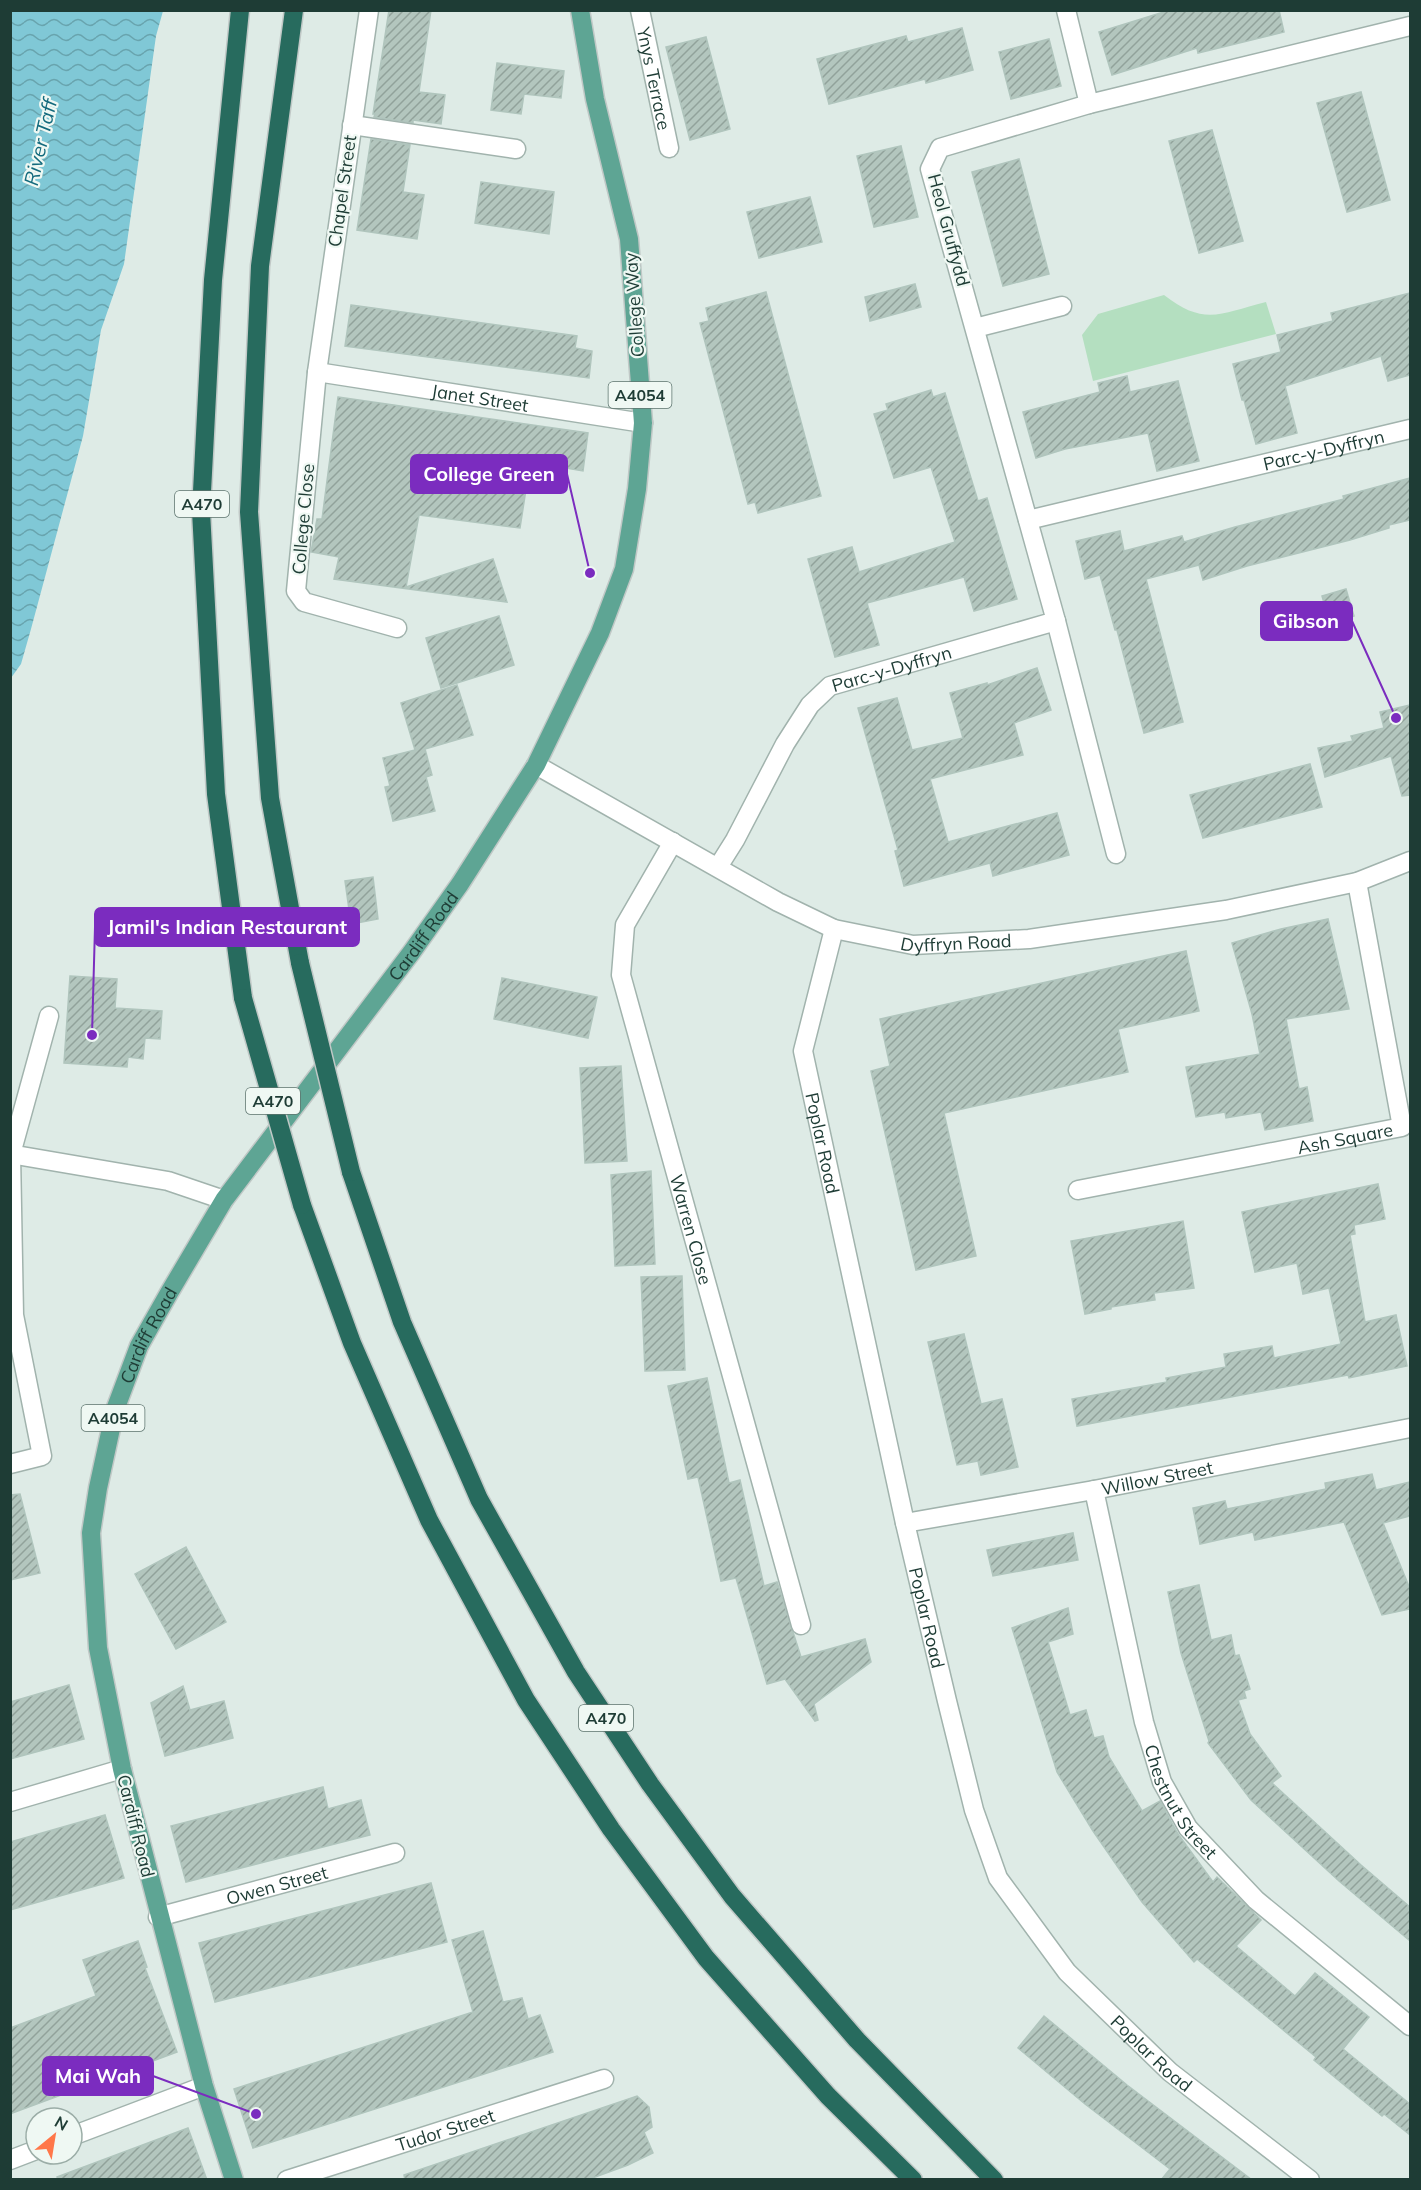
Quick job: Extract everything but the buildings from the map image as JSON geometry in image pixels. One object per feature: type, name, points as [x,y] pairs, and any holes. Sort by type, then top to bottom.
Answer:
[{"type":"highway","name":"A470","points":[[240,10],[213,280],[201,511],[216,794],[243,998],[302,1205],[352,1344],[429,1520],[526,1700],[611,1829],[706,1958],[828,2096],[913,2180]]},
{"type":"highway","name":"A470","points":[[294,10],[260,266],[249,512],[270,798],[300,963],[351,1172],[402,1322],[479,1499],[576,1672],[650,1784],[732,1896],[857,2040],[994,2180]]},
{"type":"main road","name":"College Way","points":[[536,765],[600,633],[624,569],[637,489],[642,423],[629,239],[595,99],[580,10]]},
{"type":"main road","name":"Cardiff Road","points":[[234,2180],[204,2086],[158,1917],[122,1769],[98,1648],[91,1533],[98,1488],[115,1410],[139,1346],[224,1200],[424,936],[536,765]]},
{"type":"street","name":"Chapel Street","points":[[317,372],[369,10]]},
{"type":"street","name":"Ynys Terrace","points":[[640,10],[669,148]]},
{"type":"street","points":[[1066,10],[1089,104]]},
{"type":"street","name":"Heol Gruffydd","points":[[1028,520],[930,169],[940,148],[1089,104],[1410,26]]},
{"type":"street","points":[[352,125],[516,149]]},
{"type":"street","points":[[975,328],[1062,306]]},
{"type":"street","name":"Janet Street","points":[[317,372],[642,423]]},
{"type":"street","name":"College Close","points":[[317,372],[297,596],[304,602],[397,628]]},
{"type":"street","name":"Parc-y-Dyffryn","points":[[1028,520],[1410,429]]},
{"type":"street","points":[[1028,520],[1116,854]]},
{"type":"street","name":"Parc-y-Dyffryn","points":[[718,867],[735,840],[785,744],[810,705],[830,686],[1056,621]]},
{"type":"street","name":"Dyffryn Road","points":[[536,765],[778,902],[834,929],[913,945],[1029,939],[1226,910],[1357,882],[1410,861]]},
{"type":"street","name":"Warren Close","points":[[673,842],[625,925],[621,975],[801,1625]]},
{"type":"street","name":"Ash Square","points":[[1078,1190],[1402,1127],[1357,882]]},
{"type":"street","name":"Poplar Road","points":[[834,929],[803,1051],[905,1523],[974,1810],[998,1878],[1067,1972],[1170,2072],[1310,2180]]},
{"type":"street","points":[[10,1464],[42,1456],[14,1315],[11,1154],[49,1016]]},
{"type":"street","points":[[11,1154],[168,1181],[224,1200]]},
{"type":"street","name":"Willow Street","points":[[905,1523],[1094,1490],[1410,1428]]},
{"type":"street","name":"Chestnut Street","points":[[1094,1490],[1144,1722],[1162,1782],[1188,1828],[1256,1900],[1410,2026]]},
{"type":"street","points":[[10,1802],[122,1769]]},
{"type":"street","name":"Owen Street","points":[[158,1917],[395,1853]]},
{"type":"street","name":"Tudor Street","points":[[287,2180],[604,2079]]},
{"type":"street","points":[[84,2131],[204,2086]]},
{"type":"green space","points":[[1164,295],[1191,311],[1214,315],[1266,302],[1276,334],[1093,381],[1082,335],[1098,314]]},
{"type":"water","name":"River Taff","points":[[11,10],[163,11],[156,36],[124,264],[101,330],[83,436],[31,629],[21,664],[11,678]]},
{"type":"place","name":"College Green","points":[[590,573]]},
{"type":"place","name":"Gibson","points":[[1396,718]]},
{"type":"place","name":"Jamil's Indian Restaurant","points":[[92,1035]]},
{"type":"place","name":"Mai Wah","points":[[256,2114]]}]
